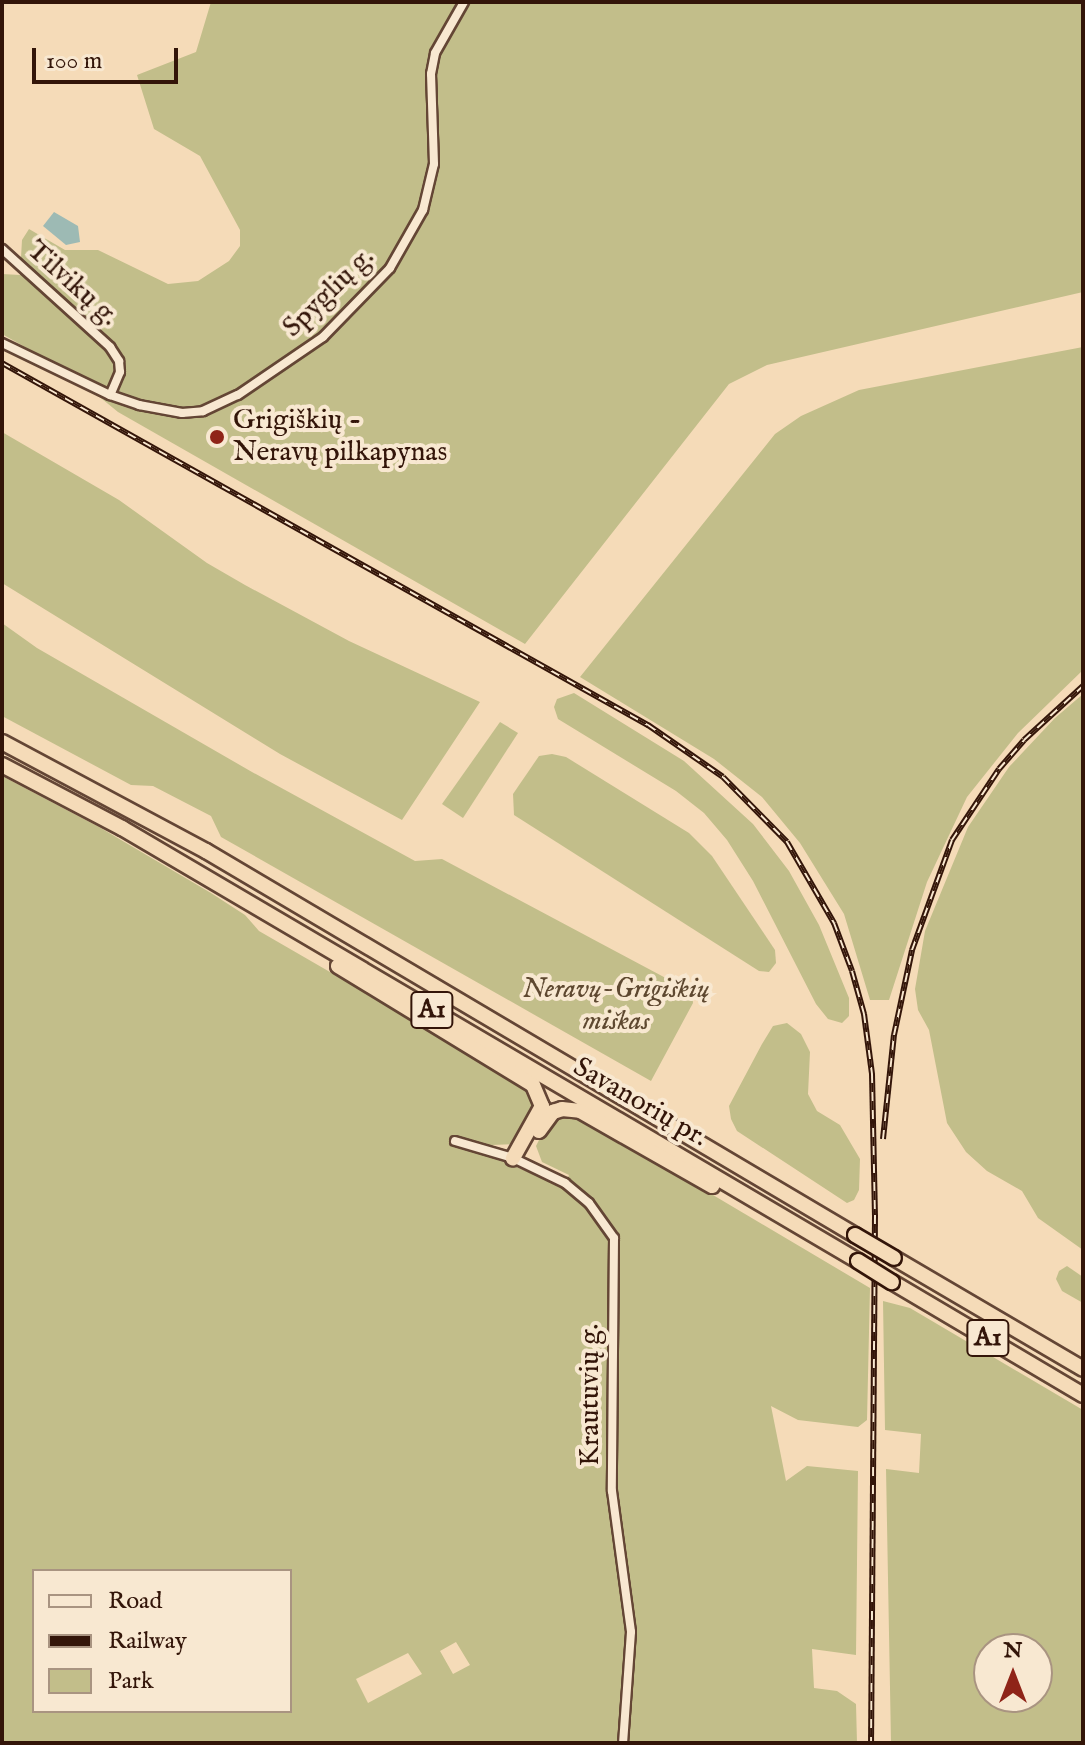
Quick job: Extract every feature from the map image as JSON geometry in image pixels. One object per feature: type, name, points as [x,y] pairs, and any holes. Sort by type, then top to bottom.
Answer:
[{"type":"highway","name":"Savanorių pr.","points":[[2,742],[206,851],[1083,1369]]},
{"type":"highway","name":"Savanorių pr.","points":[[2,765],[122,828],[1083,1395]]},
{"type":"highway","points":[[122,828],[324,958],[533,1085],[542,1106],[517,1160]]},
{"type":"highway","points":[[517,1160],[553,1112],[562,1109],[580,1111],[739,1201],[858,1261]]},
{"type":"street","name":"Spyglių g.","points":[[2,343],[110,395],[182,413],[203,411],[238,395],[323,337],[390,268],[423,210],[434,164],[431,74],[435,53],[464,2]]},
{"type":"street","name":"Tilvikų g.","points":[[2,249],[110,347],[119,361],[120,372],[110,395]]},
{"type":"street","name":"Krautuvių g.","points":[[455,1141],[517,1160],[565,1183],[589,1203],[614,1238],[612,1491],[631,1632],[623,1743]]},
{"type":"green space","points":[[211,2],[1083,2],[1083,292],[767,365],[729,384],[525,644],[118,412],[69,372],[2,334],[2,274],[20,275],[22,240],[29,229],[65,250],[98,250],[168,284],[198,281],[229,261],[240,246],[240,230],[200,156],[154,129],[137,75],[196,52]]},
{"type":"green space","points":[[1083,347],[1083,670],[1018,733],[967,797],[927,882],[889,1000],[870,1000],[844,914],[800,843],[762,797],[714,759],[580,677],[775,434],[801,416],[859,390]]},
{"type":"green space","points":[[2,432],[119,500],[207,563],[245,585],[349,641],[480,702],[402,820],[280,754],[2,583]]},
{"type":"green space","name":"Neravų-Grigiškių miškas","points":[[2,623],[37,648],[252,772],[415,861],[442,859],[692,992],[693,1003],[651,1081],[221,837],[211,816],[153,786],[131,785],[2,716]]},
{"type":"green space","points":[[574,693],[684,761],[753,824],[789,871],[819,925],[849,998],[849,1016],[842,1023],[828,1019],[816,1004],[753,881],[727,840],[704,813],[676,791],[558,719],[554,707],[557,699]]},
{"type":"green space","points":[[1083,694],[1083,1250],[1038,1218],[1022,1191],[987,1171],[966,1152],[947,1123],[929,1030],[918,1010],[915,989],[925,931],[968,827],[1009,767],[1055,718]]},
{"type":"green space","points":[[500,722],[518,733],[463,818],[442,804]]},
{"type":"green space","points":[[552,754],[566,757],[689,833],[712,856],[775,950],[776,963],[769,972],[759,971],[514,815],[513,794],[539,756]]},
{"type":"green space","points":[[2,776],[99,827],[211,893],[245,915],[259,931],[522,1083],[529,1089],[534,1114],[513,1144],[492,1145],[489,1153],[497,1159],[564,1187],[569,1175],[542,1162],[536,1146],[544,1130],[556,1118],[578,1115],[870,1288],[867,1420],[858,1427],[798,1420],[771,1406],[786,1481],[807,1466],[858,1471],[856,1655],[812,1649],[814,1688],[837,1691],[856,1704],[857,1743],[2,1743]],"holes":[[[456,1642],[470,1665],[453,1674],[440,1651]],[[408,1653],[422,1674],[368,1703],[356,1679]]]},
{"type":"green space","points":[[787,1023],[801,1034],[810,1052],[808,1094],[817,1111],[840,1125],[860,1159],[859,1190],[854,1200],[847,1203],[737,1131],[731,1119],[729,1106],[762,1044],[773,1026]]},
{"type":"green space","points":[[1067,1266],[1083,1277],[1083,1303],[1062,1291],[1056,1279],[1059,1271]]},
{"type":"green space","points":[[883,1301],[910,1308],[1083,1410],[1083,1743],[891,1743],[886,1469],[919,1473],[921,1434],[885,1430]]},
{"type":"water","points":[[54,212],[78,226],[80,242],[66,245],[43,226]]},
{"type":"railway","points":[[2,363],[648,725],[723,777],[787,842],[834,923],[852,971],[864,1014],[872,1074],[875,1215],[871,1743]]},
{"type":"railway","points":[[883,1139],[894,1035],[912,950],[952,840],[999,769],[1024,740],[1083,686]]},
{"type":"place","name":"Grigiškių - Neravų pilkapynas","points":[[217,437]]}]
